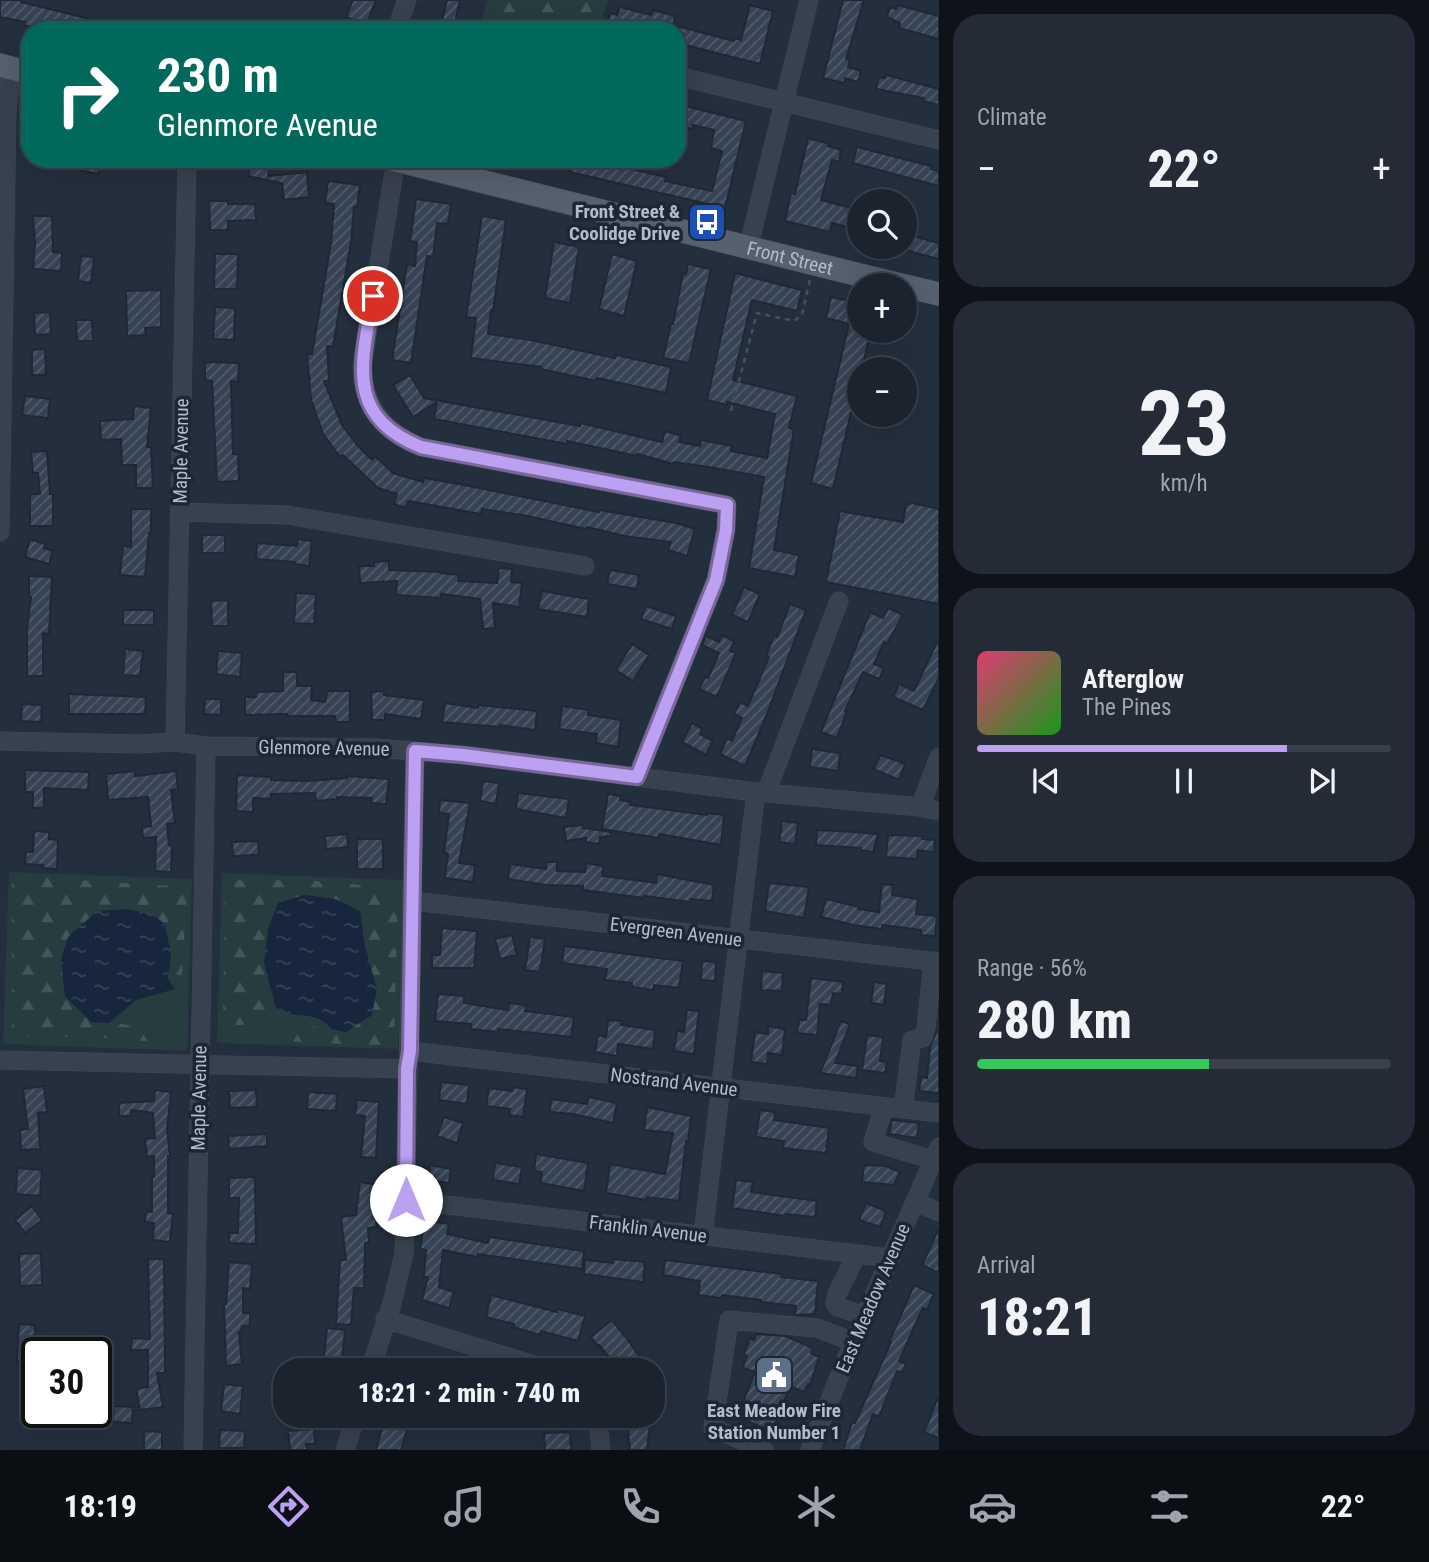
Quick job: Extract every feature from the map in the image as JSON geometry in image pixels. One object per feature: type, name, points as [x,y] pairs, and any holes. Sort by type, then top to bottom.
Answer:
[{"type":"main road","name":"Front Street","points":[[426,168],[849,273]]},
{"type":"main road","name":"Front Street","points":[[917,289],[939,294]]},
{"type":"street","points":[[399,21],[407,0]]},
{"type":"street","points":[[748,249],[809,0]]},
{"type":"street","points":[[0,532],[7,113],[14,69]]},
{"type":"street","points":[[686,78],[939,140]]},
{"type":"street","name":"Maple Avenue","points":[[175,742],[187,168]]},
{"type":"street","points":[[393,168],[362,366],[367,399],[384,425],[404,440],[421,447],[727,505],[726,530],[716,580],[637,777]]},
{"type":"street","points":[[180,512],[287,515],[585,566]]},
{"type":"street","points":[[703,1235],[737,938],[761,792],[839,601]]},
{"type":"street","name":"Glenmore Avenue","points":[[0,741],[139,744],[175,742],[206,746],[376,748],[463,755],[939,811]]},
{"type":"street","name":"Maple Avenue","points":[[193,1450],[206,746]]},
{"type":"street","points":[[374,1358],[391,1307],[404,1254],[415,751]]},
{"type":"street","points":[[920,807],[939,757]]},
{"type":"street","name":"Evergreen Avenue","points":[[412,901],[936,961]]},
{"type":"street","points":[[903,1109],[912,1040],[923,1038],[933,1028],[936,961]]},
{"type":"street","name":"Nostrand Avenue","points":[[410,1051],[939,1114]]},
{"type":"street","points":[[0,1060],[407,1069]]},
{"type":"street","points":[[884,1107],[873,1142],[936,1153]]},
{"type":"street","name":"East Meadow Avenue","points":[[810,1450],[864,1316],[936,1153]]},
{"type":"street","name":"Franklin Avenue","points":[[406,1200],[890,1258]]},
{"type":"street","points":[[915,1202],[939,1212]]},
{"type":"street","points":[[857,1254],[836,1294],[835,1303],[838,1307],[864,1316]]},
{"type":"street","points":[[385,1319],[511,1358]]},
{"type":"street","points":[[764,1450],[713,1428],[729,1320],[817,1328],[853,1342]]},
{"type":"street","points":[[345,1450],[352,1428]]},
{"type":"street","points":[[599,1428],[601,1450]]},
{"type":"path","points":[[731,411],[757,313],[798,320],[802,315],[810,279]]},
{"type":"green space","points":[[488,0],[608,0],[601,21],[480,21]]},
{"type":"green space","points":[[9,872],[192,879],[187,1051],[3,1044]]},
{"type":"green space","points":[[222,873],[404,880],[398,1049],[217,1043]]},
{"type":"green space","points":[[22,876],[183,887],[187,892],[181,992],[170,981],[171,955],[91,1022],[122,1024],[155,1032],[156,1042],[94,1037],[17,1036],[12,1028],[12,882]]},
{"type":"green space","points":[[231,880],[341,883],[383,890],[398,897],[394,1038],[385,1046],[264,1040],[263,1036],[273,1031],[293,1026],[346,1032],[365,946],[360,911],[320,896],[278,903],[264,963],[276,1008],[259,1021],[223,1025],[225,885]]},
{"type":"water","points":[[305,895],[335,899],[360,911],[365,946],[377,989],[372,1015],[346,1032],[331,1029],[319,1019],[276,1008],[264,963],[268,929],[278,903]]},
{"type":"water","points":[[126,909],[152,914],[165,924],[171,955],[168,979],[175,989],[136,1000],[109,1023],[91,1022],[65,996],[61,960],[68,937],[97,911]]},
{"type":"building","points":[[0,0],[21,0],[98,21],[21,21],[0,17]]},
{"type":"building","points":[[353,0],[376,0],[368,21],[356,21],[346,17]]},
{"type":"building","points":[[447,0],[460,0],[455,21],[442,21]]},
{"type":"building","points":[[843,0],[864,0],[846,59],[850,60],[848,67],[861,71],[858,82],[845,78],[844,83],[823,78]]},
{"type":"building","points":[[750,5],[773,11],[760,64],[686,45],[686,28],[734,41],[735,38],[741,40]]},
{"type":"building","points":[[897,5],[939,16],[939,39],[899,28],[900,23],[887,17],[890,7],[896,9]]},
{"type":"building","points":[[620,7],[651,15],[653,10],[675,16],[674,21],[608,21],[610,13],[617,15]]},
{"type":"building","points":[[886,75],[939,89],[939,105],[923,101],[924,98],[876,89],[879,77],[885,78]]},
{"type":"building","points":[[686,106],[746,121],[725,208],[561,168],[627,168],[666,177],[665,181],[712,191],[722,151],[711,148],[714,130],[693,125],[692,129],[686,128]]},
{"type":"building","points":[[808,138],[841,150],[839,162],[832,160],[821,200],[847,207],[847,227],[832,223],[830,232],[785,221],[791,193],[795,194]]},
{"type":"building","points":[[857,147],[931,166],[931,169],[939,171],[939,186],[853,163]]},
{"type":"building","points":[[79,168],[100,168],[98,174]]},
{"type":"building","points":[[250,168],[270,168],[268,176],[307,172],[309,197],[284,200],[282,183],[248,176]]},
{"type":"building","points":[[328,181],[360,185],[357,207],[354,207],[351,242],[333,347],[327,346],[329,381],[324,381],[342,425],[358,446],[372,460],[375,456],[393,473],[423,482],[424,478],[459,484],[599,512],[676,523],[695,529],[687,556],[668,550],[671,542],[624,536],[527,516],[482,509],[481,514],[408,501],[406,508],[394,504],[397,494],[378,488],[343,455],[340,457],[323,434],[311,399],[307,354],[312,354],[331,243],[334,204],[325,203]]},
{"type":"building","points":[[416,199],[451,204],[448,224],[437,223],[433,257],[427,256],[411,363],[392,360],[407,264],[415,266],[417,242],[410,241]]},
{"type":"building","points":[[209,201],[255,204],[256,220],[228,221],[228,230],[210,230]]},
{"type":"building","points":[[33,216],[52,216],[53,252],[62,253],[61,271],[33,269]]},
{"type":"building","points":[[482,216],[506,220],[488,334],[671,367],[666,393],[597,378],[596,381],[541,367],[471,358],[476,318],[466,317]]},
{"type":"building","points":[[917,237],[939,243],[939,259],[917,253]]},
{"type":"building","points":[[554,242],[579,247],[570,303],[545,298]]},
{"type":"building","points":[[215,254],[238,254],[237,289],[214,289]]},
{"type":"building","points":[[612,254],[637,261],[624,316],[599,309]]},
{"type":"building","points":[[81,256],[94,257],[91,283],[78,281]]},
{"type":"building","points":[[688,264],[711,269],[689,363],[663,358],[683,273],[686,274]]},
{"type":"building","points":[[735,273],[802,290],[797,311],[752,300],[733,380],[797,396],[789,428],[794,429],[774,550],[799,555],[795,577],[749,568],[764,477],[674,462],[673,464],[638,454],[637,456],[567,441],[567,444],[434,419],[437,402],[413,417],[393,385],[410,375],[424,398],[580,426],[580,423],[662,442],[665,431],[681,436],[679,442],[700,446],[701,440],[732,446],[731,451],[767,458],[775,414],[707,400]]},
{"type":"building","points":[[161,290],[161,327],[145,328],[146,335],[127,336],[126,291]]},
{"type":"building","points":[[831,297],[847,300],[847,323],[826,318]]},
{"type":"building","points":[[215,307],[235,308],[234,340],[213,339]]},
{"type":"building","points":[[50,312],[51,334],[35,335],[34,313]]},
{"type":"building","points":[[76,320],[92,320],[93,341],[77,341]]},
{"type":"building","points":[[847,332],[847,343],[868,343],[865,357],[847,357],[848,427],[833,489],[811,483]]},
{"type":"building","points":[[45,349],[46,375],[32,375],[32,350]]},
{"type":"building","points":[[205,362],[239,363],[238,382],[231,381],[233,454],[238,454],[239,481],[217,482],[212,381],[205,380]]},
{"type":"building","points":[[25,396],[50,399],[48,418],[22,415]]},
{"type":"building","points":[[134,406],[151,408],[147,447],[151,447],[153,488],[136,488],[136,465],[122,465],[121,439],[101,440],[100,421],[133,419]]},
{"type":"building","points":[[47,451],[50,494],[53,494],[53,526],[30,526],[30,494],[40,494],[38,473],[33,473],[31,452]]},
{"type":"building","points":[[912,503],[939,509],[939,604],[826,582],[840,511],[903,522],[906,505]]},
{"type":"building","points":[[131,509],[151,509],[151,533],[145,577],[120,575],[123,546],[131,547]]},
{"type":"building","points":[[202,535],[225,535],[225,553],[202,553]]},
{"type":"building","points":[[30,539],[45,544],[44,548],[53,551],[49,564],[25,557]]},
{"type":"building","points":[[298,539],[312,541],[309,566],[295,562],[256,559],[257,543],[297,546]]},
{"type":"building","points":[[389,561],[389,570],[441,572],[459,575],[458,581],[497,583],[499,568],[512,569],[511,582],[522,583],[519,607],[493,603],[495,628],[483,629],[480,599],[441,594],[441,598],[396,595],[397,581],[360,583],[359,566],[374,566],[374,562]]},
{"type":"building","points":[[610,570],[639,575],[637,589],[607,584]]},
{"type":"building","points":[[29,576],[52,577],[49,634],[43,633],[43,676],[27,676],[27,630],[31,597]]},
{"type":"building","points":[[744,587],[760,594],[748,622],[732,615]]},
{"type":"building","points":[[542,591],[589,599],[587,617],[538,609]]},
{"type":"building","points":[[296,593],[316,594],[314,624],[294,623]]},
{"type":"building","points":[[228,600],[228,626],[212,626],[211,601]]},
{"type":"building","points":[[790,604],[806,610],[745,766],[720,754],[727,738],[732,741],[742,718],[734,714],[740,702],[748,706],[769,657],[766,656],[774,636],[777,637]]},
{"type":"building","points":[[646,606],[676,616],[672,629],[641,619]]},
{"type":"building","points":[[888,608],[903,615],[887,644],[884,642],[874,664],[884,668],[879,679],[863,672],[845,711],[837,738],[821,732],[870,612],[883,618]]},
{"type":"building","points":[[123,610],[154,610],[154,625],[123,625]]},
{"type":"building","points":[[722,635],[734,641],[730,651],[736,653],[717,697],[699,689],[705,677],[708,678],[719,653],[702,645],[706,636],[719,642]]},
{"type":"building","points":[[939,638],[939,677],[923,710],[893,697],[899,684],[914,691]]},
{"type":"building","points":[[632,644],[649,655],[633,681],[616,670]]},
{"type":"building","points":[[125,649],[143,651],[140,676],[123,675]]},
{"type":"building","points":[[218,651],[242,653],[240,677],[216,674]]},
{"type":"building","points":[[283,672],[297,672],[297,686],[312,686],[311,700],[325,702],[327,691],[350,691],[350,722],[336,722],[335,716],[245,715],[245,697],[256,697],[256,692],[283,691]]},
{"type":"building","points":[[384,691],[384,695],[424,700],[421,719],[385,714],[385,720],[372,720],[371,692]]},
{"type":"building","points":[[69,694],[146,697],[145,714],[69,714]]},
{"type":"building","points":[[205,699],[221,699],[221,715],[204,714]]},
{"type":"building","points":[[445,703],[478,708],[479,705],[537,711],[535,730],[442,722]]},
{"type":"building","points":[[22,704],[42,705],[41,722],[21,721]]},
{"type":"building","points":[[562,706],[589,710],[588,715],[621,720],[618,747],[596,743],[597,734],[559,729]]},
{"type":"building","points":[[692,723],[702,729],[700,734],[713,741],[706,755],[682,742]]},
{"type":"building","points":[[812,749],[840,753],[838,771],[810,767]]},
{"type":"building","points":[[881,755],[905,764],[899,780],[873,769]]},
{"type":"building","points":[[25,770],[89,772],[88,790],[44,788],[44,808],[33,808],[33,792],[25,792]]},
{"type":"building","points":[[135,771],[135,776],[176,771],[178,789],[171,790],[175,823],[167,824],[169,845],[172,846],[171,872],[155,871],[156,837],[143,838],[142,827],[151,826],[148,797],[108,800],[106,774]]},
{"type":"building","points":[[237,775],[307,781],[347,776],[389,779],[386,804],[371,803],[372,798],[337,797],[338,799],[316,801],[315,793],[271,794],[271,799],[253,798],[253,812],[236,811]]},
{"type":"building","points":[[483,781],[499,783],[496,804],[480,801]]},
{"type":"building","points":[[518,793],[569,799],[566,818],[516,809]]},
{"type":"building","points":[[608,794],[621,796],[620,800],[631,802],[630,805],[724,815],[721,845],[659,834],[659,838],[602,829]]},
{"type":"building","points":[[440,800],[470,803],[459,863],[475,865],[473,882],[445,878],[448,854],[444,853],[449,814],[439,813]]},
{"type":"building","points":[[782,821],[798,823],[795,844],[779,842]]},
{"type":"building","points":[[583,825],[583,828],[611,832],[611,836],[600,837],[599,844],[586,842],[586,838],[566,841],[564,827]]},
{"type":"building","points":[[817,830],[878,834],[873,852],[861,848],[816,845]]},
{"type":"building","points":[[34,831],[49,832],[49,839],[58,840],[57,869],[25,864],[26,852],[33,852]]},
{"type":"building","points":[[347,834],[348,847],[326,849],[325,836]]},
{"type":"building","points":[[888,835],[923,836],[922,839],[935,840],[934,852],[918,850],[917,859],[886,857]]},
{"type":"building","points":[[357,839],[383,839],[383,869],[357,869]]},
{"type":"building","points":[[258,841],[259,855],[233,856],[232,842]]},
{"type":"building","points":[[546,862],[557,862],[557,871],[585,872],[586,863],[603,866],[602,876],[656,883],[657,874],[714,885],[712,901],[644,898],[583,890],[583,886],[546,885],[508,879],[510,864],[546,869]]},
{"type":"building","points":[[769,883],[809,887],[804,918],[765,911]]},
{"type":"building","points":[[882,884],[893,885],[892,895],[918,899],[916,914],[937,916],[935,936],[921,935],[921,930],[882,925],[882,929],[821,917],[826,899],[879,912]]},
{"type":"building","points":[[442,928],[477,931],[474,968],[432,968],[432,955],[440,955]]},
{"type":"building","points":[[512,935],[517,955],[500,959],[495,939]]},
{"type":"building","points":[[530,937],[545,939],[540,972],[525,970]]},
{"type":"building","points":[[564,946],[683,961],[679,988],[654,985],[653,990],[632,987],[632,983],[605,980],[607,969],[562,963]]},
{"type":"building","points":[[702,961],[716,962],[715,981],[701,980]]},
{"type":"building","points":[[762,971],[783,973],[782,991],[761,990]]},
{"type":"building","points":[[811,978],[843,982],[842,994],[833,993],[831,1005],[820,1004],[817,1035],[797,1033],[799,1020],[806,1020]]},
{"type":"building","points":[[874,982],[887,984],[884,1005],[871,1003]]},
{"type":"building","points":[[438,994],[464,996],[464,1003],[508,1010],[509,1003],[526,1005],[525,1011],[574,1017],[571,1037],[498,1029],[498,1032],[471,1029],[471,1024],[435,1021]]},
{"type":"building","points":[[687,1010],[699,1011],[694,1054],[674,1051],[677,1031],[684,1032]]},
{"type":"building","points":[[608,1020],[622,1021],[621,1025],[655,1030],[653,1049],[618,1044],[617,1056],[595,1052],[598,1035],[606,1037]]},
{"type":"building","points":[[841,1021],[850,1024],[835,1063],[858,1066],[856,1078],[820,1073]]},
{"type":"building","points":[[768,1026],[785,1029],[782,1055],[768,1053],[767,1064],[751,1062],[755,1032],[768,1034]]},
{"type":"building","points":[[937,1030],[939,1093],[919,1091],[921,1077],[927,1078],[930,1047]]},
{"type":"building","points":[[867,1035],[883,1037],[880,1061],[887,1062],[885,1073],[862,1070]]},
{"type":"building","points":[[441,1082],[469,1085],[467,1104],[439,1100]]},
{"type":"building","points":[[44,1086],[47,1112],[38,1113],[40,1149],[21,1150],[20,1130],[28,1129],[23,1089]]},
{"type":"building","points":[[513,1087],[527,1089],[523,1117],[509,1115],[510,1109],[486,1106],[489,1088],[512,1091]]},
{"type":"building","points":[[155,1090],[171,1092],[167,1129],[170,1156],[168,1213],[173,1214],[170,1242],[153,1240],[154,1223],[145,1222],[146,1211],[152,1212],[154,1156],[147,1157],[145,1139],[155,1138],[153,1113],[131,1110],[131,1116],[119,1116],[119,1103],[154,1101]]},
{"type":"building","points":[[256,1090],[257,1107],[230,1108],[229,1091]]},
{"type":"building","points":[[308,1092],[337,1094],[336,1111],[307,1109]]},
{"type":"building","points":[[589,1097],[617,1103],[613,1123],[550,1112],[551,1099],[587,1104]]},
{"type":"building","points":[[357,1100],[379,1102],[376,1158],[361,1157],[365,1116],[355,1115]]},
{"type":"building","points":[[647,1107],[691,1116],[679,1201],[647,1197],[646,1200],[606,1193],[610,1164],[665,1174],[673,1133],[644,1130]]},
{"type":"building","points":[[760,1110],[775,1112],[774,1120],[829,1128],[826,1153],[783,1148],[784,1141],[756,1137]]},
{"type":"building","points":[[444,1117],[463,1123],[457,1143],[437,1136]]},
{"type":"building","points":[[892,1120],[919,1123],[917,1138],[889,1134]]},
{"type":"building","points":[[267,1134],[267,1146],[229,1149],[228,1136]]},
{"type":"building","points":[[536,1154],[588,1163],[584,1191],[541,1183],[542,1172],[534,1171]]},
{"type":"building","points":[[495,1163],[522,1167],[519,1184],[493,1180]]},
{"type":"building","points":[[430,1165],[451,1169],[449,1183],[428,1180]]},
{"type":"building","points":[[864,1165],[886,1166],[900,1172],[894,1185],[862,1182]]},
{"type":"building","points":[[17,1168],[42,1170],[40,1196],[16,1194]]},
{"type":"building","points":[[255,1177],[256,1244],[229,1243],[229,1233],[238,1233],[239,1198],[229,1198],[229,1178]]},
{"type":"building","points":[[736,1180],[753,1182],[751,1192],[817,1201],[815,1217],[785,1216],[732,1208]]},
{"type":"building","points":[[360,1182],[378,1185],[375,1211],[377,1227],[368,1228],[364,1288],[354,1288],[351,1325],[336,1324],[340,1260],[346,1260],[341,1217],[356,1215]]},
{"type":"building","points":[[866,1203],[886,1211],[880,1227],[859,1220]]},
{"type":"building","points":[[32,1206],[42,1220],[25,1233],[15,1220]]},
{"type":"building","points":[[425,1220],[449,1224],[447,1234],[488,1243],[489,1237],[584,1251],[582,1269],[478,1254],[477,1257],[443,1250],[439,1287],[454,1292],[449,1308],[422,1300],[428,1277],[424,1277],[426,1250],[420,1249]]},
{"type":"building","points":[[939,1228],[939,1273],[922,1265]]},
{"type":"building","points":[[41,1253],[42,1285],[20,1286],[19,1254]]},
{"type":"building","points":[[148,1259],[164,1259],[165,1373],[157,1373],[163,1407],[140,1410],[136,1389],[148,1387],[148,1350],[131,1350],[132,1338],[150,1339]]},
{"type":"building","points":[[613,1259],[645,1262],[643,1282],[584,1274],[585,1260],[613,1263]]},
{"type":"building","points":[[665,1260],[818,1281],[815,1314],[795,1315],[796,1306],[761,1300],[698,1295],[700,1281],[663,1275]]},
{"type":"building","points":[[229,1262],[252,1264],[250,1289],[243,1288],[243,1313],[250,1313],[250,1326],[242,1326],[239,1332],[242,1364],[226,1366],[224,1304]]},
{"type":"building","points":[[914,1285],[934,1294],[927,1310],[923,1308],[899,1361],[906,1364],[902,1373],[897,1371],[879,1417],[873,1414],[860,1450],[843,1450],[852,1422],[855,1423]]},
{"type":"building","points":[[491,1295],[557,1312],[558,1309],[585,1316],[578,1341],[541,1331],[540,1335],[513,1327],[514,1324],[486,1317]]},
{"type":"building","points":[[612,1320],[641,1358],[610,1358],[591,1337]]},
{"type":"building","points":[[19,1324],[35,1325],[35,1337],[21,1337],[21,1361],[17,1361]]},
{"type":"building","points":[[327,1328],[345,1330],[342,1358],[324,1357]]},
{"type":"building","points":[[756,1334],[785,1336],[813,1348],[811,1353],[819,1357],[810,1385],[808,1384],[804,1392],[790,1386],[772,1431],[737,1417],[755,1372],[743,1368],[747,1356],[744,1354],[750,1338],[754,1340]]},
{"type":"building","points":[[224,1384],[243,1386],[240,1414],[221,1411]]},
{"type":"building","points":[[939,1395],[939,1438],[924,1432]]},
{"type":"building","points":[[114,1406],[133,1407],[132,1423],[113,1422]]},
{"type":"building","points":[[382,1428],[407,1428],[401,1450],[376,1450]]},
{"type":"building","points":[[629,1428],[650,1428],[647,1450],[630,1450]]},
{"type":"building","points":[[314,1429],[315,1444],[306,1444],[307,1450],[290,1450],[288,1431]]},
{"type":"building","points":[[220,1430],[245,1431],[244,1448],[219,1448]]},
{"type":"building","points":[[144,1431],[162,1432],[162,1450],[144,1450]]},
{"type":"building","points":[[570,1432],[571,1450],[545,1450],[544,1433]]},
{"type":"place","name":"Front Street & Coolidge Drive","points":[[707,222]]},
{"type":"place","name":"East Meadow Fire Station Number 1","points":[[774,1375]]},
{"type":"route","points":[[373,296],[362,380],[367,399],[376,416],[404,440],[421,447],[727,505],[726,530],[716,580],[637,777],[415,751],[406,1200]]}]
